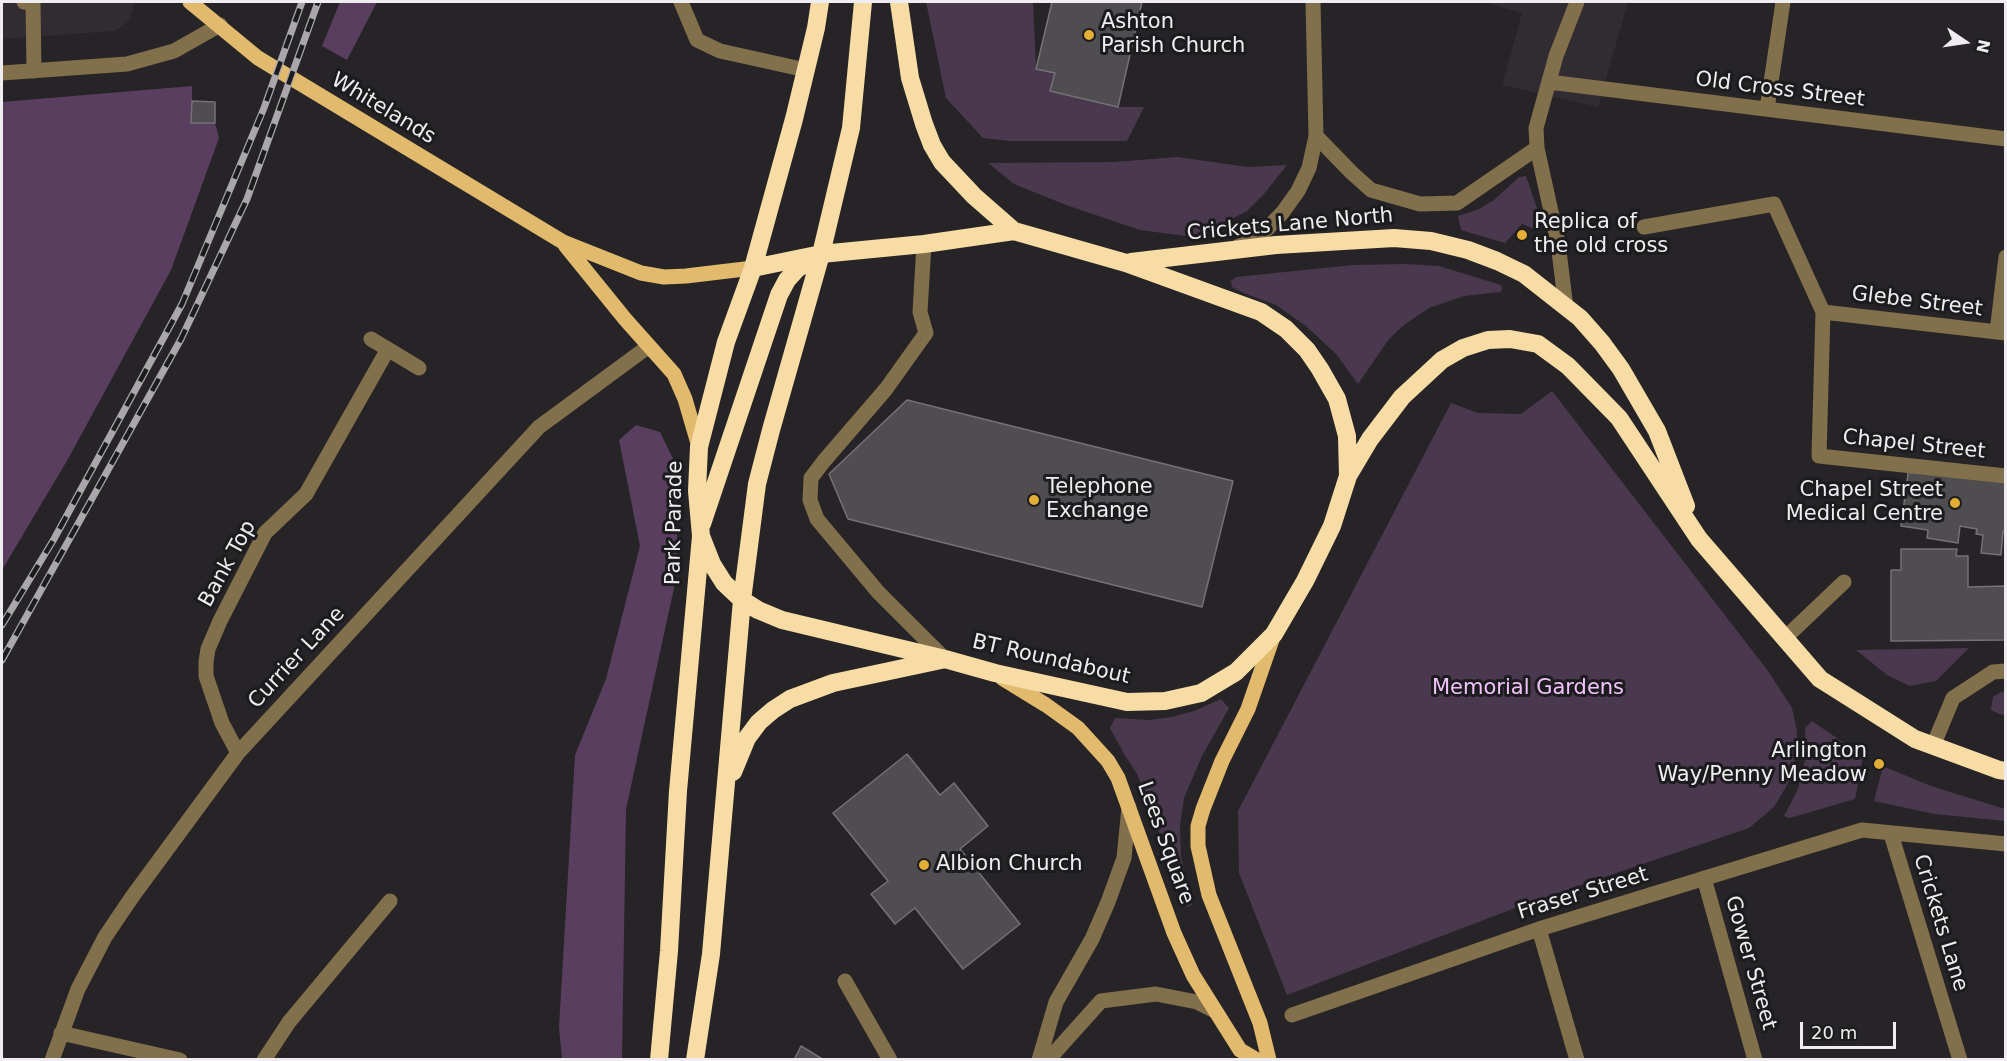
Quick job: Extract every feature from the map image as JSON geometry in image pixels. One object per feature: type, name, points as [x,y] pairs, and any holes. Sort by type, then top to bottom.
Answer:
[{"type":"highway","name":"Park Parade","points":[[659,1059],[669,951],[678,791],[701,532],[697,491],[699,447],[726,342],[753,268],[806,70],[820,2]]},
{"type":"highway","points":[[695,1059],[711,954],[742,600],[761,466],[821,254],[850,128],[863,2]]},
{"type":"highway","points":[[899,2],[910,78],[932,145],[942,162],[974,196],[1014,231]]},
{"type":"highway","name":"BT Roundabout","points":[[701,532],[712,564],[724,584],[758,610],[801,626],[1127,702],[1165,701],[1201,693],[1236,672],[1274,634],[1305,581],[1332,525],[1347,476],[1347,436],[1337,399],[1307,350],[1286,329],[1261,312],[1126,263],[1014,231],[821,254],[753,268]]},
{"type":"highway","name":"Crickets Lane North","points":[[1126,263],[1276,245],[1394,238],[1431,241],[1468,250],[1524,274],[1580,318],[1621,369],[1657,431],[1699,539]]},
{"type":"highway","points":[[701,532],[779,295],[787,280],[797,269],[821,254]]},
{"type":"highway","name":"Crickets Lane North","points":[[1347,476],[1370,440],[1402,398],[1442,360],[1463,348],[1488,340],[1510,339],[1538,344],[1568,366],[1619,418],[1699,539],[1820,679],[1915,739],[2003,771]]},
{"type":"highway","points":[[726,796],[747,738],[759,722],[790,699],[833,683],[945,659]]},
{"type":"main road","name":"Whitelands","points":[[194,3],[258,58],[563,242],[641,273],[664,277],[697,276],[753,268]]},
{"type":"main road","name":"Whitelands","points":[[563,242],[674,374],[686,399],[699,447]]},
{"type":"main road","name":"Lees Square","points":[[1269,1059],[1260,1023],[1209,895],[1198,846],[1198,826],[1222,760],[1248,709],[1274,634]]},
{"type":"main road","name":"Lees Square","points":[[995,673],[1046,705],[1078,729],[1108,760],[1119,778],[1174,933],[1192,975],[1240,1050],[1257,1059]]},
{"type":"street","points":[[24,2],[33,3],[34,71]]},
{"type":"street","points":[[681,2],[697,40],[720,51],[806,70]]},
{"type":"street","points":[[1224,252],[1246,243],[1267,229],[1298,191],[1309,168],[1316,136],[1312,2]]},
{"type":"street","points":[[1566,308],[1558,243],[1537,148],[1536,128],[1549,82],[1577,2]]},
{"type":"street","points":[[1767,109],[1783,2]]},
{"type":"street","points":[[2,73],[128,64],[174,51],[220,25]]},
{"type":"street","name":"Old Cross Street","points":[[1549,82],[2006,139]]},
{"type":"street","points":[[1316,136],[1371,190],[1420,204],[1457,202],[1537,148]]},
{"type":"street","points":[[1644,227],[1774,204],[1823,312]]},
{"type":"street","points":[[924,243],[920,312],[926,333],[886,389],[811,478],[810,500],[817,519],[878,592],[945,659]]},
{"type":"street","points":[[2001,333],[2006,257]]},
{"type":"street","name":"Glebe Street","points":[[1823,312],[2001,333]]},
{"type":"street","name":"Chapel Street","points":[[1823,312],[1819,456],[2006,476]]},
{"type":"street","points":[[371,339],[419,368]]},
{"type":"street","name":"Currier Lane","points":[[52,1059],[78,989],[105,938],[132,897],[238,753],[539,428],[649,346]]},
{"type":"street","name":"Bank Top","points":[[238,753],[222,723],[206,676],[208,649],[265,533],[306,494],[388,349]]},
{"type":"street","points":[[1785,638],[1844,582]]},
{"type":"street","points":[[1933,746],[1953,698],[1993,672],[2006,671]]},
{"type":"street","points":[[1039,1059],[1056,1002],[1092,939],[1124,858],[1129,807]]},
{"type":"street","name":"Fraser Street","points":[[1292,1015],[1539,929],[1862,830],[2006,844]]},
{"type":"street","name":"Crickets Lane","points":[[1891,834],[1960,1059]]},
{"type":"street","name":"Gower Street","points":[[1704,879],[1755,1059]]},
{"type":"street","points":[[271,1056],[289,1022],[390,901]]},
{"type":"street","points":[[1539,929],[1577,1059]]},
{"type":"street","points":[[845,981],[890,1059]]},
{"type":"street","points":[[1048,1059],[1101,1001],[1156,994],[1197,1002],[1215,1011]]},
{"type":"street","points":[[61,1033],[180,1059]]},
{"type":"shaded area","points":[[2,2],[135,2],[129,21],[115,31],[2,39]]},
{"type":"shaded area","points":[[340,2],[377,2],[347,60],[322,46]]},
{"type":"shaded area","points":[[1482,2],[1628,2],[1598,107],[1502,85],[1522,13]]},
{"type":"shaded area","points":[[192,86],[192,123],[215,123],[219,138],[171,270],[68,459],[2,570],[2,102]]},
{"type":"shaded area","points":[[636,425],[660,432],[677,467],[677,574],[626,809],[622,1059],[562,1059],[559,1027],[575,755],[606,679],[640,546],[619,440]]},
{"type":"green space","points":[[926,2],[1033,2],[1036,68],[1055,73],[1050,91],[1118,107],[1144,107],[1127,141],[1010,141],[983,138],[946,98]]},
{"type":"green space","points":[[1178,157],[1247,167],[1287,165],[1247,211],[1215,228],[1186,236],[1140,230],[1066,205],[1014,184],[988,163],[1113,162]]},
{"type":"green space","points":[[1526,176],[1543,226],[1537,230],[1522,224],[1505,243],[1461,230],[1458,216],[1479,209],[1494,200],[1519,177]]},
{"type":"green space","points":[[1353,265],[1439,266],[1501,285],[1502,289],[1501,292],[1464,296],[1429,308],[1404,325],[1389,339],[1358,384],[1336,354],[1306,326],[1276,305],[1232,287],[1231,281],[1236,277]]},
{"type":"green space","name":"Memorial Gardens","points":[[1552,391],[1768,671],[1792,708],[1797,731],[1797,750],[1790,780],[1774,807],[1749,828],[1531,902],[1287,995],[1239,873],[1238,811],[1451,403],[1478,413],[1521,414]]},
{"type":"green space","points":[[1969,648],[1936,681],[1910,686],[1887,675],[1856,650]]},
{"type":"green space","points":[[2005,692],[2005,715],[1991,710],[1993,697]]},
{"type":"green space","points":[[1221,699],[1229,708],[1202,756],[1184,798],[1180,826],[1181,856],[1192,905],[1187,907],[1137,774],[1110,728],[1115,718],[1149,720],[1171,717],[1194,711]]},
{"type":"green space","points":[[1812,721],[1863,756],[1855,799],[1790,818],[1784,816],[1798,789],[1806,756],[1805,728]]},
{"type":"green space","points":[[1885,767],[1931,786],[2005,809],[2005,821],[1934,814],[1874,801],[1882,770]]},
{"type":"building","name":"Ashton Parish Church","points":[[1052,2],[1142,2],[1118,107],[1050,91],[1055,73],[1036,69]]},
{"type":"building","points":[[192,101],[215,102],[215,123],[191,123]]},
{"type":"building","name":"Telephone Exchange","points":[[907,400],[1233,481],[1202,607],[848,519],[829,474]]},
{"type":"building","name":"Chapel Street Medical Centre","points":[[1909,466],[2006,479],[2006,531],[2003,531],[2001,555],[1981,553],[1983,535],[1976,534],[1977,529],[1960,526],[1958,543],[1927,538],[1928,530],[1901,526]]},
{"type":"building","points":[[1901,549],[1957,549],[1956,556],[1968,556],[1968,587],[2006,586],[2006,640],[1891,641],[1891,570],[1901,570]]},
{"type":"building","name":"Albion Church","points":[[907,754],[940,795],[954,783],[988,826],[960,849],[1020,924],[963,969],[915,908],[895,924],[871,894],[888,881],[833,813]]},
{"type":"building","points":[[801,1046],[824,1060],[794,1060]]},
{"type":"railway","points":[[2,625],[54,539],[182,304],[264,108],[302,2]]},
{"type":"railway","points":[[2,660],[181,339],[247,199],[318,2]]},
{"type":"place","name":"Ashton Parish Church","points":[[1089,35]]},
{"type":"place","name":"Replica of the old cross","points":[[1522,235]]},
{"type":"place","name":"Telephone Exchange","points":[[1034,500]]},
{"type":"place","name":"Chapel Street Medical Centre","points":[[1955,503]]},
{"type":"place","name":"Arlington Way/Penny Meadow","points":[[1879,764]]},
{"type":"place","name":"Albion Church","points":[[924,865]]}]
